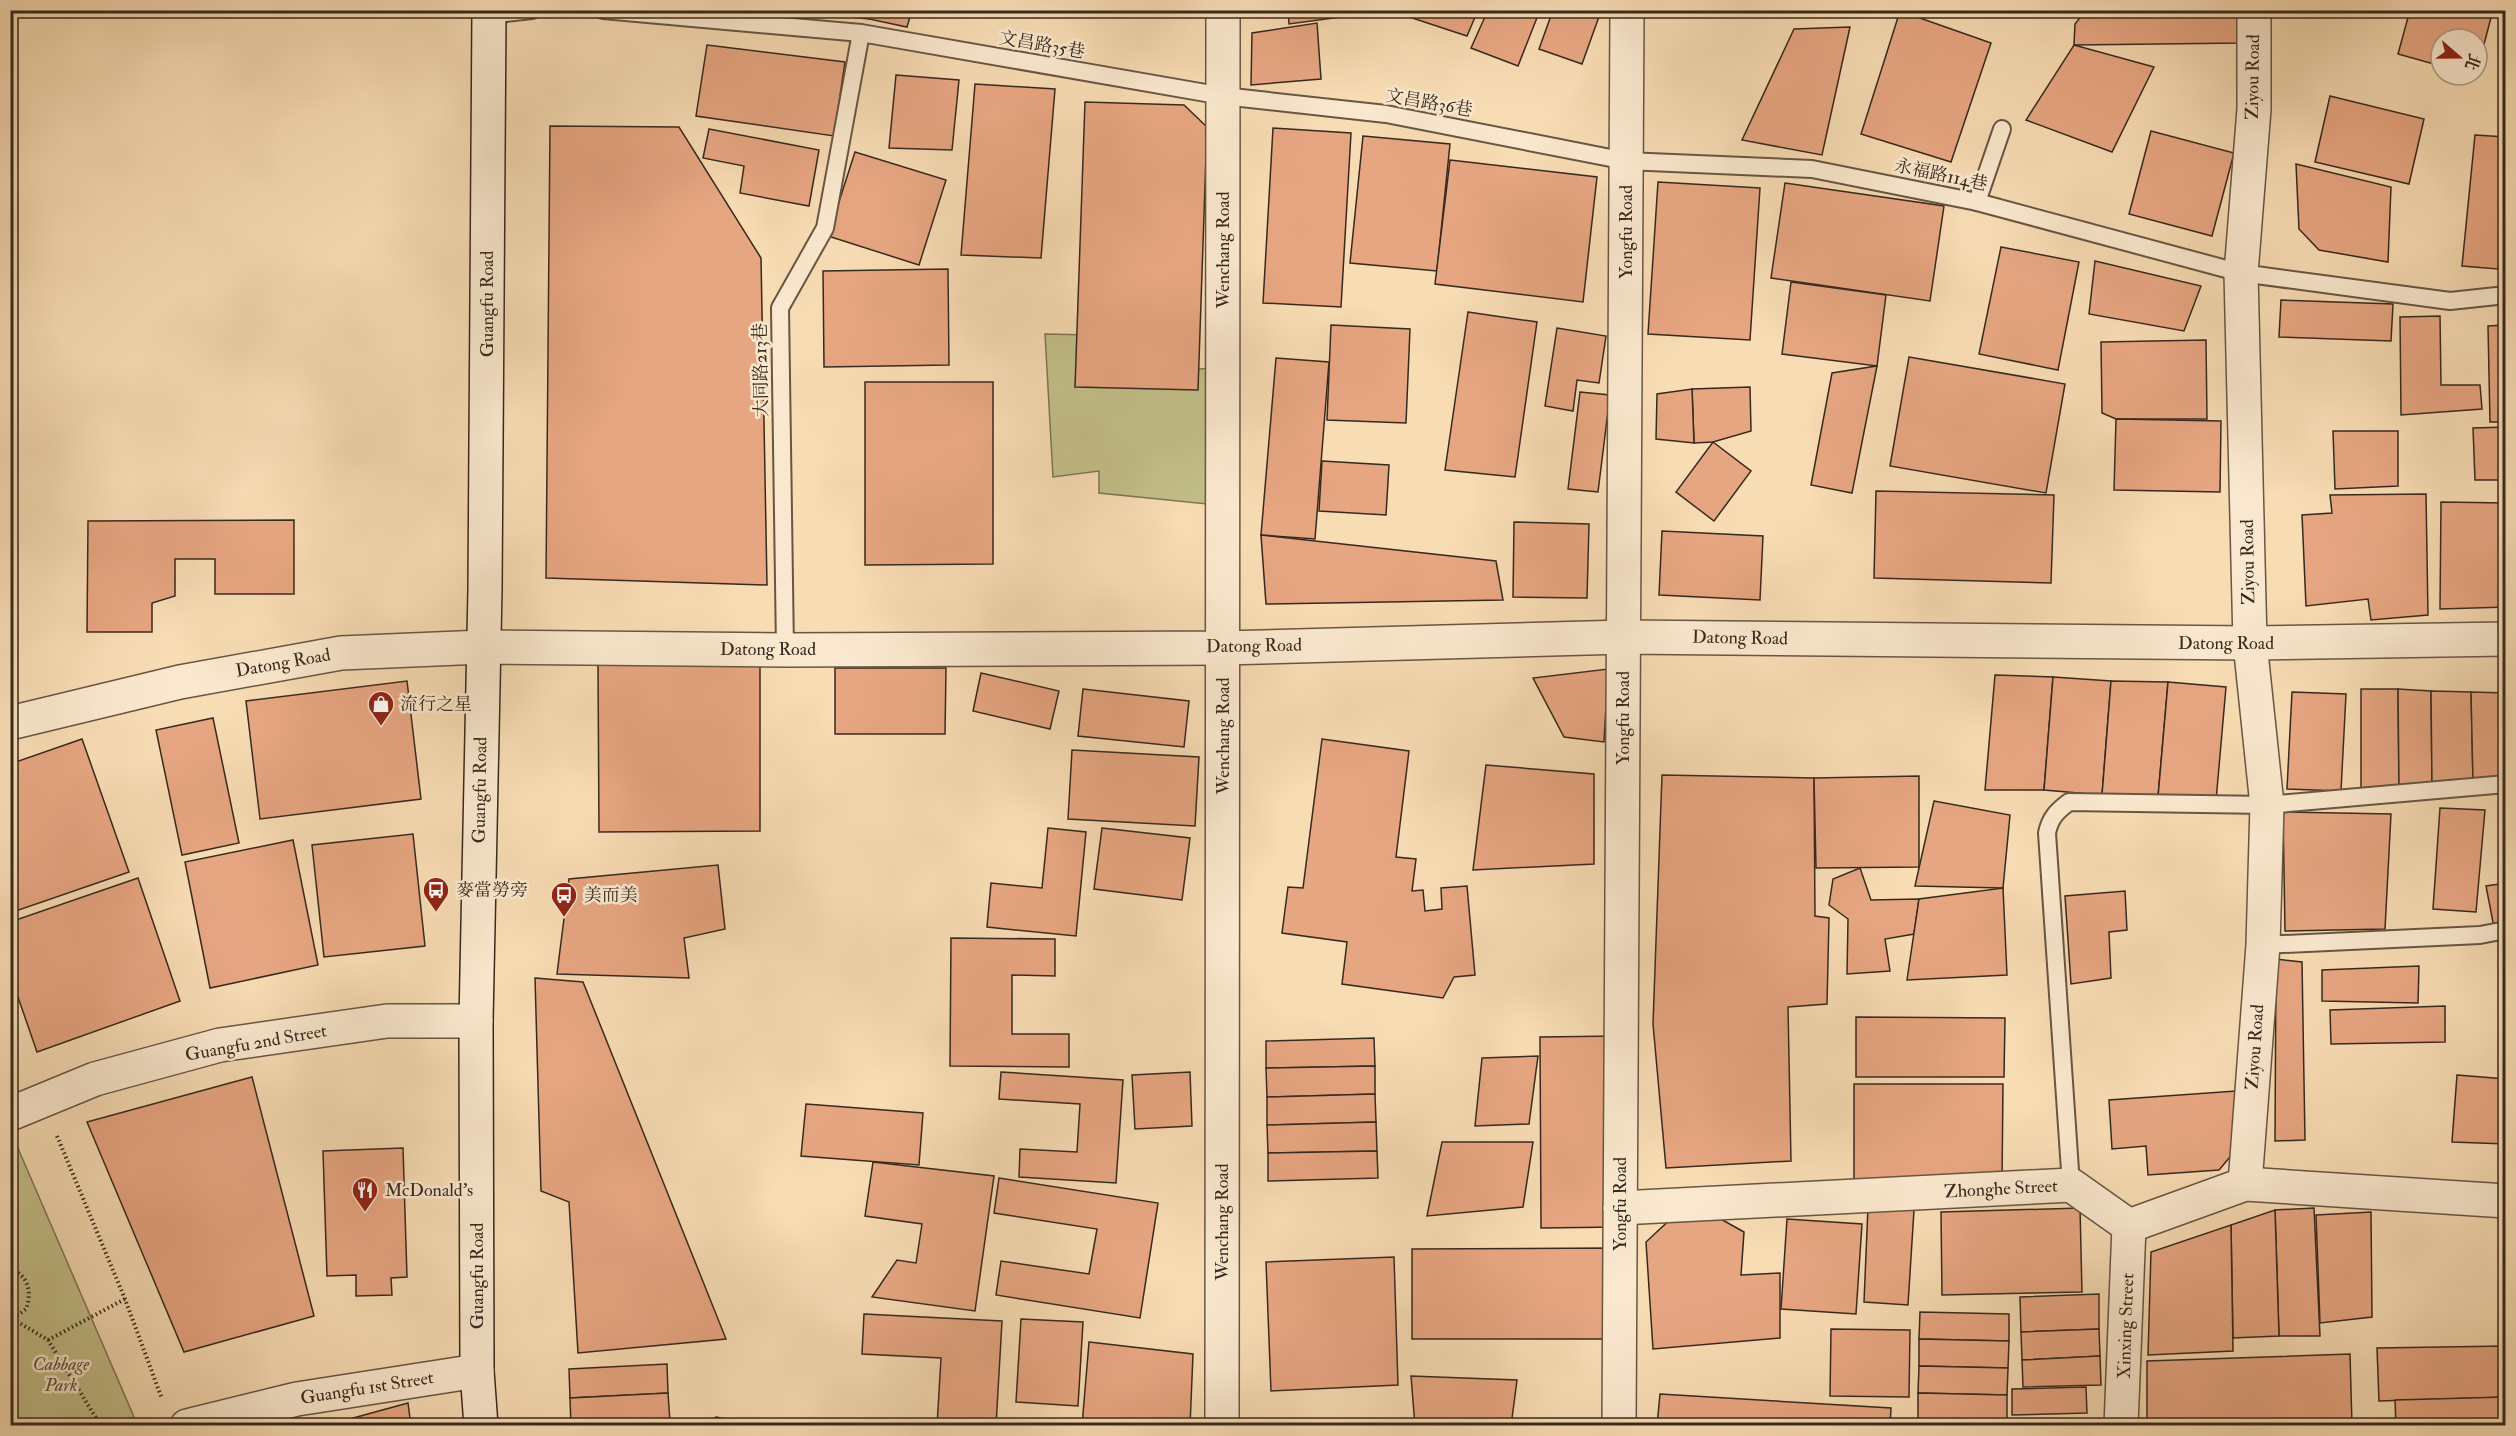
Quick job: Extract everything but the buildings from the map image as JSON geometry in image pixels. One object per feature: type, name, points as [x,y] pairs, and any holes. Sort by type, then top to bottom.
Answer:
[{"type":"street","name":"Wenchang Road","points":[[1222,1425],[1223,10]]},
{"type":"street","name":"Yongfu Road","points":[[1619,1425],[1627,10]]},
{"type":"street","name":"Ziyou Road","points":[[2245,1185],[2263,945],[2267,805],[2250,644],[2241,273],[2254,109],[2254,10]]},
{"type":"street","name":"Guangfu Road","points":[[481,1425],[477,1371],[476,1021],[483,646],[489,13]]},
{"type":"street","name":"Datong Road","points":[[10,723],[180,682],[250,668],[367,651],[483,646],[785,650],[1223,648],[1624,637],[2250,644],[2505,639]]},
{"type":"street","name":"Guangfu 2nd Street","points":[[10,1114],[41,1099],[95,1079],[220,1046],[387,1021],[476,1021]]},
{"type":"street","name":"Zhonghe Street","points":[[1620,1208],[2071,1185],[2129,1226]]},
{"type":"street","points":[[2129,1226],[2245,1185],[2505,1201]]},
{"type":"street","name":"Xinxing Street","points":[[2121,1425],[2129,1226]]},
{"type":"street","name":"Guangfu 1st Street","points":[[176,1415],[477,1371]]},
{"type":"lane","points":[[489,13],[532,10]]},
{"type":"lane","name":"文昌路35巷","points":[[603,10],[861,33],[1223,96]]},
{"type":"lane","name":"大同路213巷","points":[[785,650],[780,308],[825,228],[861,33]]},
{"type":"lane","name":"文昌路36巷","points":[[1223,96],[1386,114],[1626,161]]},
{"type":"lane","points":[[1977,202],[2002,129]]},
{"type":"lane","name":"永福路114巷","points":[[1626,161],[1812,169],[1977,202],[2241,273],[2450,301],[2505,295]]},
{"type":"lane","points":[[2071,1185],[2047,833],[2050,820],[2069,802],[2267,805],[2505,784]]},
{"type":"lane","points":[[2263,945],[2480,935],[2505,930]]},
{"type":"path","points":[[41,1099],[176,1415]]},
{"type":"path","points":[[10,1269],[22,1276],[30,1292],[26,1309],[12,1319],[48,1340],[101,1425]]},
{"type":"path","points":[[48,1340],[125,1299]]},
{"type":"green space","points":[[1045,334],[1090,335],[1093,374],[1219,368],[1217,505],[1099,493],[1099,471],[1053,477]]},
{"type":"green space","name":"Cabbage Park","points":[[14,1139],[134,1417],[117,1425],[11,1425],[10,1140]]},
{"type":"place","name":"流行之星","points":[[381,727]]},
{"type":"place","name":"麥當勞旁","points":[[436,913]]},
{"type":"place","name":"美而美","points":[[564,918]]},
{"type":"place","name":"McDonald's","points":[[365,1213]]}]
